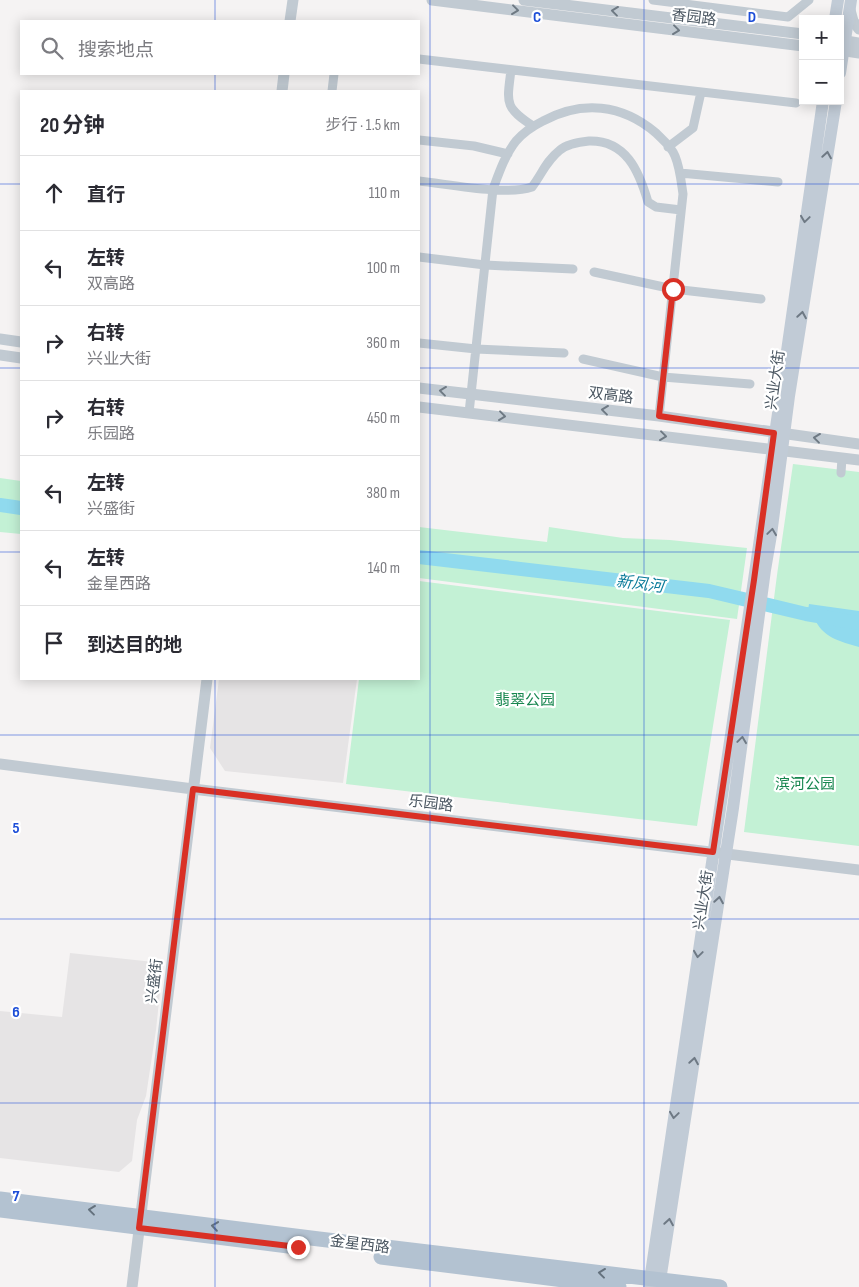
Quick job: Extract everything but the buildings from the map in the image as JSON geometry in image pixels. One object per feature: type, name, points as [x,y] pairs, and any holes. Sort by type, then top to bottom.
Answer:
[{"type":"main road","points":[[836,15],[838,0]]},
{"type":"main road","points":[[844,36],[851,5]]},
{"type":"main road","name":"兴业大街","points":[[655,1283],[713,852],[759,580],[772,536],[777,449],[822,105]]},
{"type":"main road","name":"兴业大街","points":[[779,433],[835,105]]},
{"type":"main road","name":"兴业大街","points":[[655,1283],[726,854],[754,613]]},
{"type":"main road","name":"金星西路","points":[[0,1199],[140,1222],[619,1287]]},
{"type":"main road","name":"金星西路","points":[[0,1210],[329,1241],[655,1283],[720,1287]]},
{"type":"street","points":[[290,20],[293,0]]},
{"type":"street","name":"香园路","points":[[432,0],[799,46]]},
{"type":"street","name":"香园路","points":[[524,0],[799,34]]},
{"type":"street","points":[[649,15],[652,0],[788,17],[809,0]]},
{"type":"street","points":[[851,5],[853,21],[859,28]]},
{"type":"street","points":[[844,45],[859,43]]},
{"type":"street","points":[[844,46],[859,53]]},
{"type":"street","points":[[420,59],[796,103]]},
{"type":"street","points":[[511,70],[509,103],[515,114],[533,126]]},
{"type":"street","points":[[282,90],[284,75]]},
{"type":"street","points":[[332,90],[334,75]]},
{"type":"street","points":[[668,147],[693,128],[701,92]]},
{"type":"street","points":[[469,413],[493,190],[508,154],[516,141],[533,126],[556,114],[576,108],[601,107],[638,119],[664,141],[675,155],[680,173],[683,194],[659,416]]},
{"type":"street","points":[[420,140],[474,146],[508,154]]},
{"type":"street","points":[[420,181],[493,190],[523,190],[532,187],[544,166],[561,148],[580,142],[600,141],[620,151],[634,164],[648,202],[656,207],[681,210]]},
{"type":"street","points":[[680,173],[778,182]]},
{"type":"street","points":[[420,257],[485,265],[573,269]]},
{"type":"street","points":[[594,272],[673,289],[761,299]]},
{"type":"street","points":[[0,339],[20,342]]},
{"type":"street","points":[[420,343],[476,350],[564,353]]},
{"type":"street","points":[[0,355],[20,358]]},
{"type":"street","points":[[583,359],[663,377],[750,384]]},
{"type":"street","name":"双高路","points":[[420,388],[659,416],[859,444]]},
{"type":"street","points":[[420,407],[859,460]]},
{"type":"street","points":[[841,473],[842,458]]},
{"type":"street","name":"兴盛街","points":[[132,1287],[207,680]]},
{"type":"street","name":"乐园路","points":[[0,764],[859,870]]},
{"type":"shaded area","points":[[219,680],[357,680],[343,783],[225,771],[210,748]]},
{"type":"shaded area","points":[[70,953],[163,963],[156,1030],[146,1096],[137,1120],[132,1161],[119,1172],[0,1158],[0,1011],[62,1017]]},
{"type":"green space","name":"滨河公园","points":[[793,464],[859,472],[859,846],[744,832]]},
{"type":"green space","points":[[0,478],[20,481],[20,534],[0,532]]},
{"type":"green space","points":[[420,527],[547,542],[549,527],[623,538],[670,540],[747,548],[737,619],[420,578]]},
{"type":"green space","name":"翡翠公园","points":[[420,581],[730,620],[697,826],[346,784],[359,680],[420,680]]},
{"type":"water","points":[[809,604],[859,611],[859,647],[832,638],[821,629],[814,617],[807,616]]},
{"type":"waterway","name":"新凤河","points":[[0,505],[20,508]]},
{"type":"waterway","name":"新凤河","points":[[420,557],[709,591],[806,614],[859,623]]},
{"type":"route","points":[[298,1247],[139,1228],[193,789],[713,852],[774,433],[659,416],[673,289]]}]
